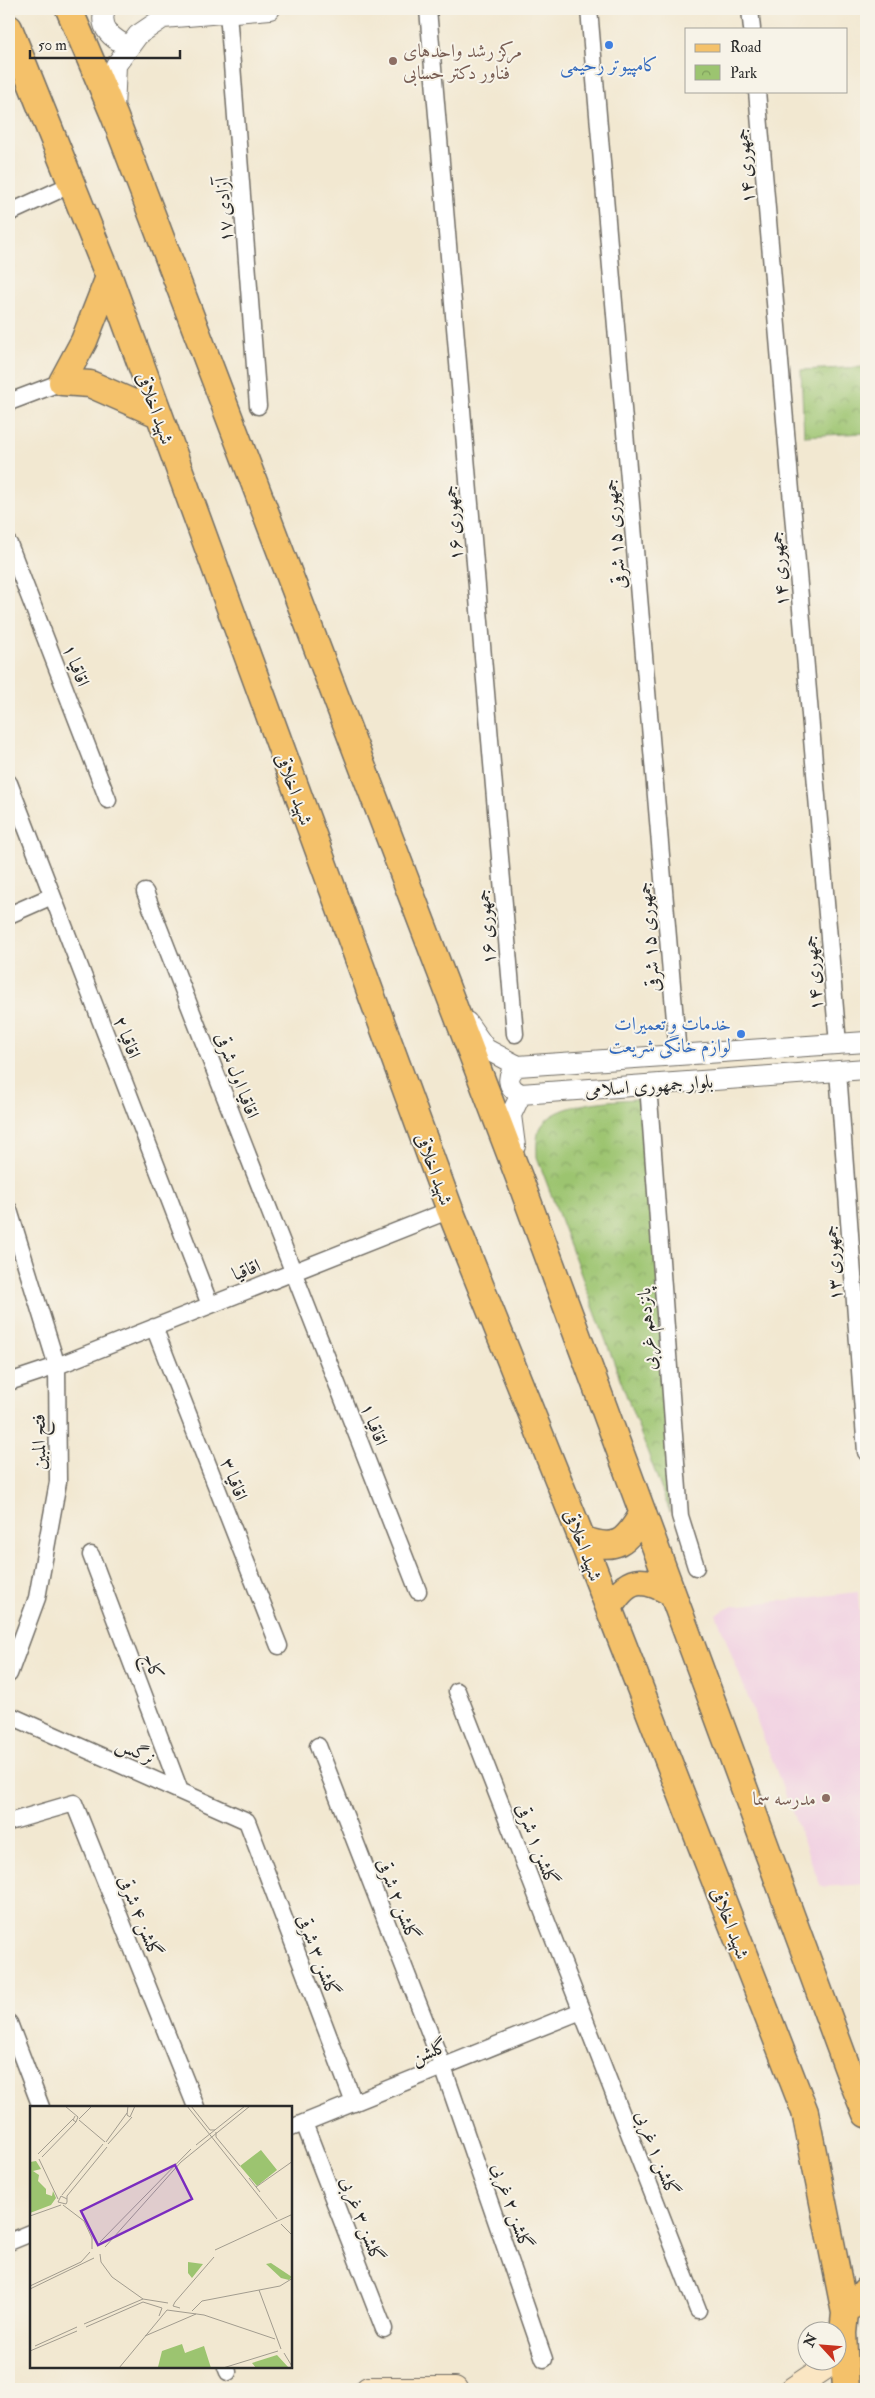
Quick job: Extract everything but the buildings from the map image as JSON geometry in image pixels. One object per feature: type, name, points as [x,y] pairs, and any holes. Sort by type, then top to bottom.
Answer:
[{"type":"main road","points":[[69,9],[114,115],[452,999],[672,1593],[858,2083],[866,2114]]},
{"type":"main road","name":"شهید اخلاقی","points":[[9,28],[110,277],[158,414],[450,1210],[582,1539],[805,2112],[845,2313],[844,2320]]},
{"type":"main road","points":[[110,277],[84,341],[62,382],[90,384],[158,414]]},
{"type":"main road","points":[[582,1539],[599,1545],[616,1545],[632,1534],[643,1513]]},
{"type":"main road","points":[[609,1608],[621,1589],[637,1582],[653,1583],[672,1593]]},
{"type":"main road","points":[[845,2313],[866,2290]]},
{"type":"main road","points":[[792,2389],[821,2370]]},
{"type":"main road","name":"شهید اخلاقی","points":[[842,2370],[846,2389]]},
{"type":"main road","points":[[368,2389],[455,2389]]},
{"type":"street","points":[[105,9],[102,15],[106,31],[115,40],[129,47]]},
{"type":"street","points":[[114,115],[116,66],[138,35],[163,18],[270,9]]},
{"type":"street","name":"جمهوری ۱۶","points":[[428,9],[514,1034]]},
{"type":"street","name":"جمهوری ۱۵ شرقی","points":[[589,9],[678,1055]]},
{"type":"street","points":[[750,9],[752,28]]},
{"type":"street","name":"آزادی ۱۷","points":[[228,12],[258,406]]},
{"type":"street","name":"جمهوری ۱۴","points":[[757,92],[838,1044]]},
{"type":"street","points":[[9,213],[72,184]]},
{"type":"street","points":[[9,402],[62,382]]},
{"type":"street","name":"اقاقیا ۱","points":[[9,544],[108,800]]},
{"type":"street","name":"اقاقیا ۲","points":[[9,783],[210,1305]]},
{"type":"street","name":"اقاقیا اول شرقی","points":[[144,892],[294,1272]]},
{"type":"street","points":[[9,915],[52,896]]},
{"type":"street","points":[[452,999],[486,1049],[518,1066],[513,1070],[509,1081],[511,1087],[521,1094],[511,1115],[520,1180]]},
{"type":"street","name":"بلوار جمهوری اسلامی","points":[[518,1066],[866,1042]]},
{"type":"street","name":"بلوار جمهوری اسلامی","points":[[521,1094],[866,1069]]},
{"type":"street","name":"جمهوری ۱۳","points":[[838,1071],[866,1452]]},
{"type":"street","name":"پانزدهم غربی","points":[[648,1085],[680,1516],[696,1567]]},
{"type":"street","name":"فتح المبین","points":[[9,1210],[57,1366],[58,1482],[37,1598],[9,1674]]},
{"type":"street","name":"اقاقیا","points":[[9,1382],[57,1366],[450,1210]]},
{"type":"street","name":"اقاقیا ۱","points":[[294,1272],[418,1591]]},
{"type":"street","name":"اقاقیا ۳","points":[[154,1327],[279,1646]]},
{"type":"street","name":"کاج","points":[[91,1555],[180,1792]]},
{"type":"street","name":"گلشن ۱ شرقی","points":[[457,1691],[581,2011]]},
{"type":"street","name":"نرگس","points":[[9,1715],[247,1821]]},
{"type":"street","name":"گلشن ۲ شرقی","points":[[318,1746],[443,2067]]},
{"type":"street","name":"گلشن ۴ شرقی","points":[[9,1822],[74,1803],[196,2106]]},
{"type":"street","name":"گلشن ۳ شرقی","points":[[247,1821],[354,2103]]},
{"type":"street","name":"گلشن","points":[[298,2126],[581,2011]]},
{"type":"street","name":"گلشن ۱ غربی","points":[[581,2011],[698,2310]]},
{"type":"street","points":[[9,2023],[41,2106]]},
{"type":"street","name":"گلشن ۲ غربی","points":[[443,2067],[544,2359]]},
{"type":"street","name":"گلشن ۳ غربی","points":[[298,2126],[384,2329]]},
{"type":"street","points":[[9,2242],[30,2238]]},
{"type":"shaded area","name":"مدرسه سما","points":[[858,1592],[866,1712],[866,1884],[821,1887],[716,1614],[733,1606]]},
{"type":"green space","points":[[866,367],[866,433],[804,436],[801,370]]},
{"type":"green space","points":[[649,1098],[670,1512],[537,1157],[539,1131],[546,1121],[557,1113],[571,1107],[605,1101]]},
{"type":"place","name":"کامپیوتر رحیمی","points":[[609,45]]},
{"type":"place","name":"مرکز رشد واحدهای فناور دکتر حسابی","points":[[393,61]]},
{"type":"place","name":"خدمات و تعمیرات لوازم خانگی شریعت","points":[[741,1034]]},
{"type":"place","name":"مدرسه سما","points":[[826,1798]]}]
